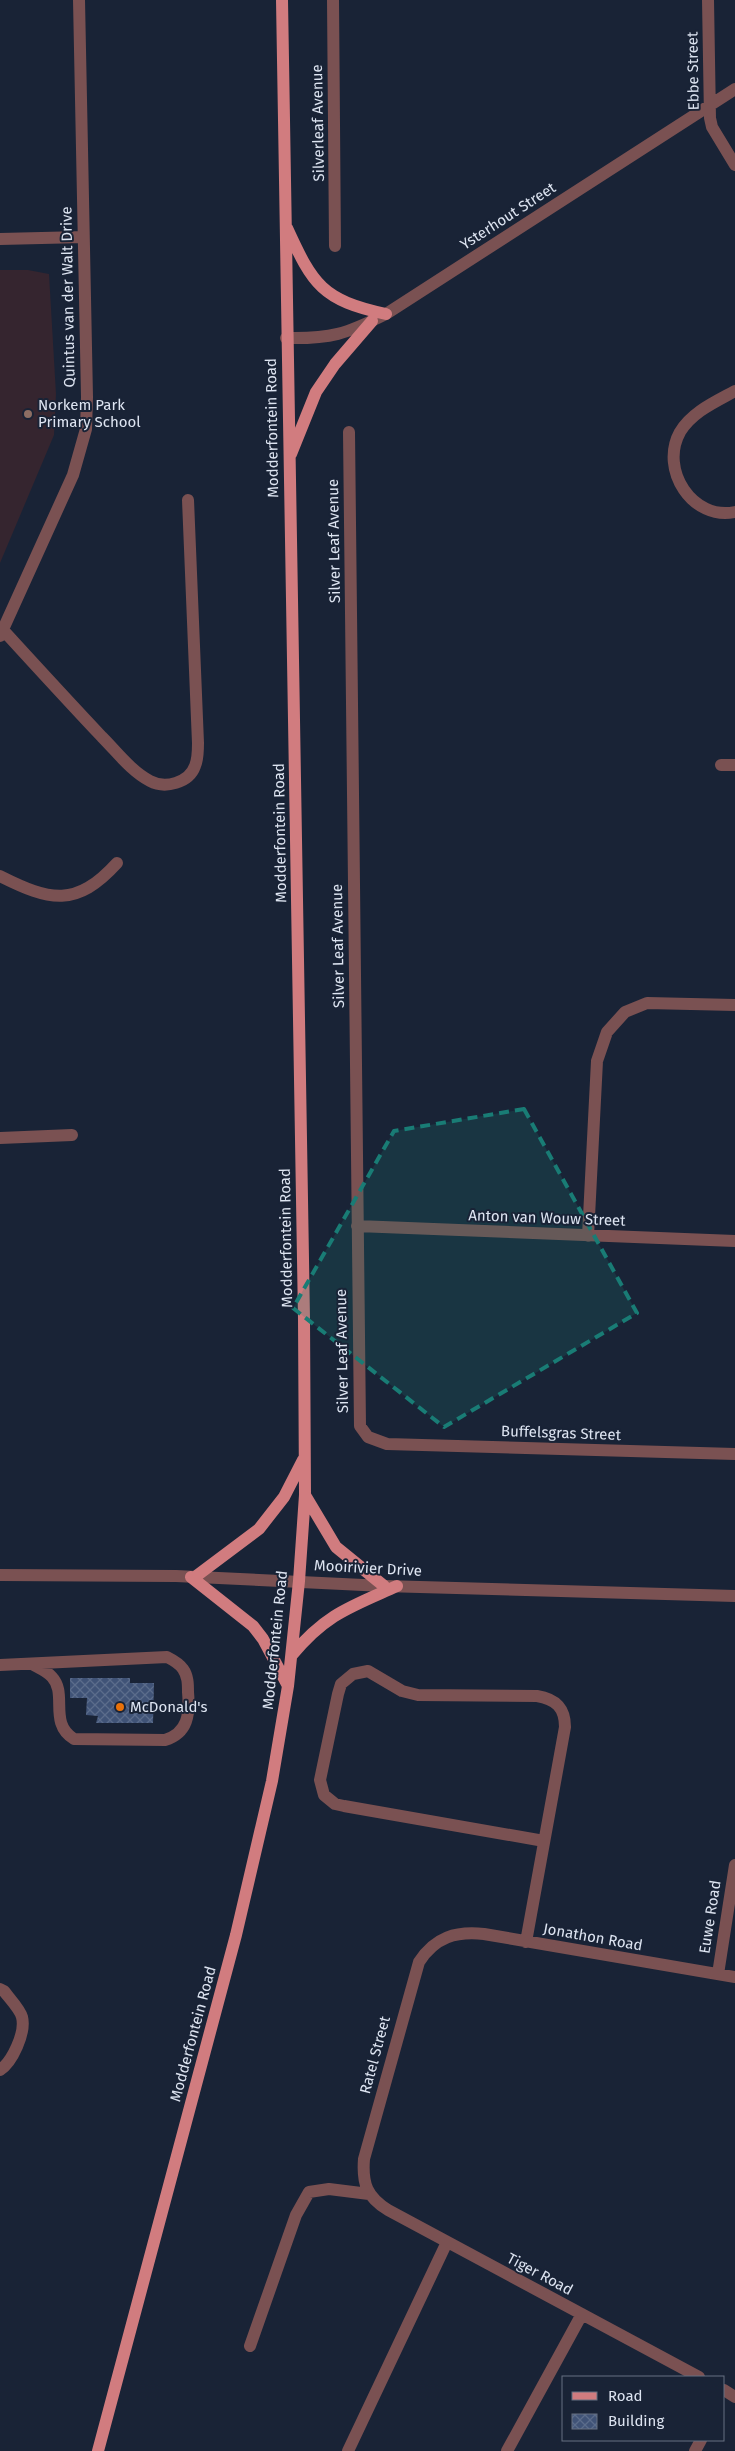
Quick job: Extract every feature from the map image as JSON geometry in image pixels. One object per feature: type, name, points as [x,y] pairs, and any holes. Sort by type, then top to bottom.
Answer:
[{"type":"main road","name":"Modderfontein Road","points":[[98,2451],[236,1935],[264,1820],[288,1686],[299,1580],[305,1495],[282,0]]},
{"type":"main road","points":[[285,224],[301,258],[322,288],[346,304],[386,314]]},
{"type":"main road","points":[[288,462],[301,425],[316,392],[335,364],[372,321]]},
{"type":"main road","points":[[288,1686],[263,1639],[252,1626],[193,1577],[259,1529],[284,1497],[304,1458]]},
{"type":"main road","points":[[292,1655],[316,1628],[330,1617],[391,1586],[336,1547],[321,1525],[305,1495]]},
{"type":"street","name":"Quintus van der Walt Drive","points":[[2,634],[73,474],[86,429],[78,0]]},
{"type":"street","name":"Silverleaf Avenue","points":[[333,0],[335,246]]},
{"type":"street","name":"Ebbe Street","points":[[708,0],[712,127],[735,165]]},
{"type":"street","name":"Ysterhout Street","points":[[286,338],[325,338],[344,334],[386,314],[735,89]]},
{"type":"street","points":[[0,239],[83,237]]},
{"type":"street","points":[[735,391],[688,421],[677,440],[674,460],[677,482],[685,493],[700,504],[714,510],[729,513],[735,512]]},
{"type":"street","name":"Silver Leaf Avenue","points":[[349,432],[359,1420],[368,1437],[387,1444]]},
{"type":"street","points":[[2,634],[139,774],[151,782],[165,785],[184,779],[195,767],[198,743],[188,500]]},
{"type":"street","points":[[721,764],[735,765]]},
{"type":"street","points":[[0,876],[37,893],[64,896],[80,893],[93,887],[117,864]]},
{"type":"street","points":[[588,1236],[597,1061],[607,1032],[625,1012],[647,1003],[735,1006]]},
{"type":"street","points":[[0,1138],[72,1135]]},
{"type":"street","name":"Anton van Wouw Street","points":[[357,1226],[735,1241]]},
{"type":"street","name":"Buffelsgras Street","points":[[387,1444],[735,1454]]},
{"type":"street","name":"Mooirivier Drive","points":[[2,1573],[299,1580],[391,1586],[735,1596]]},
{"type":"street","points":[[0,1665],[167,1656],[177,1662],[187,1676],[189,1706],[186,1723],[174,1737],[165,1740],[74,1739],[64,1731],[61,1725],[56,1684],[53,1678],[32,1664]]},
{"type":"street","points":[[526,1942],[565,1727],[563,1711],[553,1700],[537,1696],[408,1694],[375,1674],[361,1671],[353,1674],[341,1684],[320,1771],[324,1795],[335,1804],[544,1841]]},
{"type":"street","name":"Euwe Road","points":[[718,1974],[735,1864]]},
{"type":"street","name":"Jonathon Road","points":[[446,1936],[469,1933],[735,1977]]},
{"type":"street","name":"Ratel Street","points":[[369,2194],[364,2184],[364,2159],[413,1979],[426,1950],[446,1936]]},
{"type":"street","points":[[0,1989],[4,1991],[22,2017],[21,2040],[7,2066],[0,2070]]},
{"type":"street","points":[[250,2346],[296,2214],[309,2192],[330,2189],[369,2194]]},
{"type":"street","name":"Tiger Road","points":[[369,2194],[388,2210],[697,2376]]},
{"type":"street","points":[[348,2451],[447,2242]]},
{"type":"street","points":[[507,2451],[582,2314]]},
{"type":"highlighted area","points":[[524,1109],[637,1313],[444,1427],[293,1308],[394,1131]]},
{"type":"shaded area","name":"Norkem Park Primary School","points":[[0,270],[28,270],[49,274],[56,394],[54,435],[0,563]]},
{"type":"building","name":"McDonald's","points":[[70,1678],[130,1678],[130,1683],[154,1683],[153,1723],[96,1723],[98,1716],[86,1715],[87,1698],[70,1698]]},
{"type":"place","name":"Norkem Park Primary School","points":[[28,414]]},
{"type":"place","name":"McDonald's","points":[[120,1707]]}]
